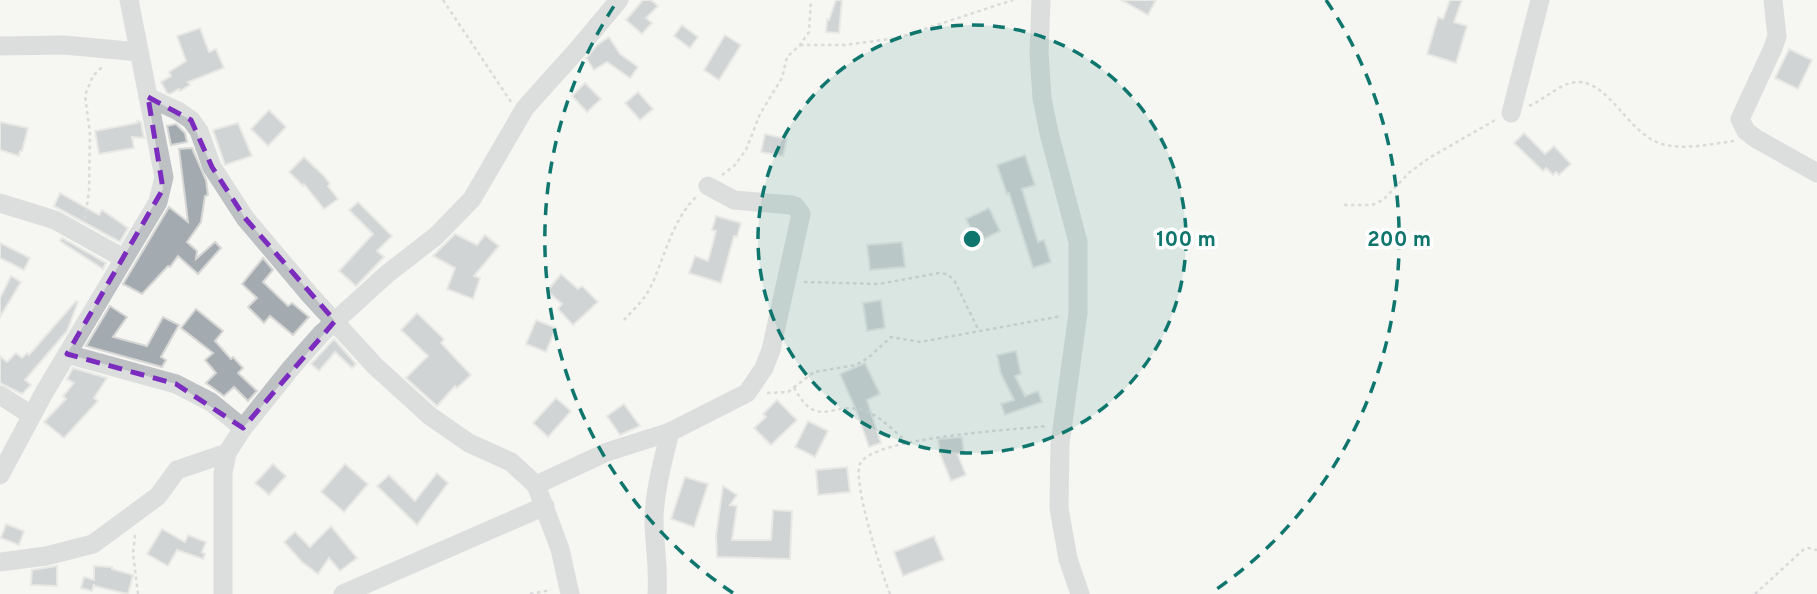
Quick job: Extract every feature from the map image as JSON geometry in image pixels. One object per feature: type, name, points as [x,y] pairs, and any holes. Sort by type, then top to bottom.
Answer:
[{"type":"street","points":[[0,475],[31,415],[158,202],[163,189],[164,177],[148,97],[129,51],[129,0]]},
{"type":"street","points":[[223,594],[223,472],[227,453],[243,428],[291,368],[334,321],[387,274],[436,236],[472,199],[533,98],[578,50],[619,0]]},
{"type":"street","points":[[1041,0],[1042,98],[1078,242],[1078,313],[1060,444],[1059,508],[1068,559],[1080,594]]},
{"type":"street","points":[[1511,113],[1540,0]]},
{"type":"street","points":[[1773,0],[1777,36],[1740,119],[1746,131],[1755,138],[1817,173]]},
{"type":"street","points":[[0,46],[64,45],[129,51]]},
{"type":"street","points":[[148,97],[191,120],[199,131],[212,167],[245,218],[375,366],[430,416],[469,443],[511,462],[536,485],[559,549],[569,590]]},
{"type":"street","points":[[536,485],[607,452],[670,432],[747,393],[764,368],[771,350],[800,220],[799,209],[791,205],[734,200],[708,186]]},
{"type":"street","points":[[0,203],[55,220],[123,258]]},
{"type":"street","points":[[67,354],[176,384],[211,402],[243,428]]},
{"type":"street","points":[[0,395],[31,415]]},
{"type":"street","points":[[657,594],[654,518],[659,475],[670,432]]},
{"type":"street","points":[[0,562],[46,556],[93,544],[158,496],[177,470],[227,453]]},
{"type":"street","points":[[343,594],[545,506]]},
{"type":"path","points":[[443,0],[508,96],[518,120]]},
{"type":"path","points":[[624,320],[648,293],[670,238],[689,203],[734,166],[746,150],[760,114],[782,78],[787,57],[809,32],[811,0]]},
{"type":"path","points":[[800,45],[845,45],[897,38],[1013,0]]},
{"type":"path","points":[[82,234],[89,191],[90,134],[85,95],[93,76],[129,51]]},
{"type":"path","points":[[1344,205],[1373,205],[1383,200],[1410,172],[1429,158],[1491,121],[1576,82],[1591,84],[1638,131],[1657,143],[1680,147],[1755,138]]},
{"type":"path","points":[[786,282],[879,285],[939,273],[947,274],[954,280],[979,332]]},
{"type":"path","points":[[747,393],[788,392],[814,372],[856,365],[891,337],[920,342],[1078,313]]},
{"type":"path","points":[[794,387],[807,408],[817,412],[855,409],[867,411],[907,443]]},
{"type":"path","points":[[890,594],[882,575],[863,500],[859,468],[867,456],[882,448],[907,443],[1064,424]]},
{"type":"path","points":[[136,513],[133,553],[138,594]]},
{"type":"path","points":[[1755,594],[1803,550],[1817,550]]},
{"type":"path","points":[[530,594],[569,590]]},
{"type":"highlighted area","points":[[148,97],[191,120],[212,167],[245,218],[335,321],[243,428],[176,384],[67,354],[163,189]]},
{"type":"building","points":[[643,0],[651,0],[658,6],[646,18],[652,23],[642,34],[626,20]]},
{"type":"building","points":[[836,0],[842,0],[839,33],[826,32],[827,19],[829,20]]},
{"type":"building","points":[[1121,0],[1156,0],[1148,15]]},
{"type":"building","points":[[1450,0],[1462,0],[1454,22],[1467,26],[1456,63],[1427,54],[1438,17],[1443,19]]},
{"type":"building","points":[[682,25],[698,37],[690,48],[674,36]]},
{"type":"building","points":[[200,28],[209,52],[216,49],[224,68],[188,82],[190,85],[180,91],[179,89],[167,93],[161,82],[171,76],[169,72],[186,61],[177,36]]},
{"type":"building","points":[[725,35],[741,45],[719,80],[704,70]]},
{"type":"building","points":[[609,37],[620,54],[638,67],[630,78],[607,62],[594,70],[586,58],[597,45]]},
{"type":"building","points":[[1789,49],[1812,60],[1798,89],[1775,78]]},
{"type":"building","points":[[585,83],[601,99],[587,112],[572,96]]},
{"type":"building","points":[[638,92],[653,109],[640,120],[625,103]]},
{"type":"building","points":[[269,110],[286,127],[268,146],[251,129]]},
{"type":"building","points":[[0,122],[28,128],[19,156],[0,150]]},
{"type":"building","points":[[141,122],[144,138],[132,137],[134,148],[99,154],[95,131]]},
{"type":"building","points":[[238,123],[252,156],[225,165],[213,130]]},
{"type":"building","points":[[176,124],[185,133],[187,142],[171,145],[167,126]]},
{"type":"building","points":[[1524,133],[1545,154],[1554,146],[1571,164],[1559,175],[1556,172],[1553,175],[1546,168],[1543,171],[1514,143]]},
{"type":"building","points":[[765,134],[787,139],[783,156],[761,152]]},
{"type":"building","points":[[192,148],[206,180],[208,195],[205,196],[201,222],[187,242],[197,251],[196,259],[215,242],[221,248],[198,274],[178,256],[142,294],[123,284],[169,207],[188,222],[179,149]]},
{"type":"building","points":[[1025,155],[1035,185],[1022,189],[1038,242],[1044,240],[1051,262],[1033,268],[997,165]]},
{"type":"building","points":[[304,157],[324,176],[338,199],[324,209],[304,184],[303,186],[289,172]]},
{"type":"building","points":[[60,193],[99,215],[102,210],[128,228],[120,242],[54,206]]},
{"type":"building","points":[[358,202],[392,236],[377,251],[384,257],[356,286],[339,271],[373,234],[349,210]]},
{"type":"building","points":[[989,208],[1000,231],[978,242],[966,219]]},
{"type":"building","points":[[716,216],[741,223],[737,237],[734,236],[721,283],[689,273],[695,256],[708,261],[716,231],[712,230]]},
{"type":"building","points":[[455,234],[477,245],[485,235],[499,246],[474,276],[480,278],[473,299],[447,289],[455,268],[433,256]]},
{"type":"building","points":[[62,238],[106,263],[103,269],[60,241]]},
{"type":"building","points":[[902,242],[905,267],[870,270],[867,245]]},
{"type":"building","points":[[0,243],[30,258],[24,270],[0,258]]},
{"type":"building","points":[[263,258],[273,270],[263,282],[288,306],[292,303],[309,317],[293,335],[270,316],[264,323],[248,307],[257,298],[242,284]]},
{"type":"building","points":[[561,274],[578,289],[582,286],[598,302],[573,325],[558,309],[562,304],[547,291]]},
{"type":"building","points":[[11,276],[21,282],[0,317],[0,298]]},
{"type":"building","points":[[881,300],[885,328],[867,331],[863,303]]},
{"type":"building","points":[[76,301],[78,302],[67,331],[25,380],[31,385],[22,394],[0,383],[0,356],[7,362],[16,353],[22,358],[27,353],[29,355]]},
{"type":"building","points":[[110,306],[127,317],[113,337],[147,346],[163,317],[179,325],[161,357],[166,360],[162,367],[86,346]]},
{"type":"building","points":[[196,309],[223,331],[215,341],[243,368],[238,373],[257,391],[248,401],[234,387],[224,396],[206,383],[216,373],[205,360],[213,353],[181,328]]},
{"type":"building","points":[[417,313],[444,339],[441,343],[471,375],[457,388],[455,386],[437,406],[406,378],[428,356],[401,330]]},
{"type":"building","points":[[536,320],[556,328],[546,352],[526,344]]},
{"type":"building","points":[[334,339],[356,364],[352,368],[335,352],[319,371],[311,364]]},
{"type":"building","points":[[1016,351],[1021,374],[1015,376],[1025,396],[1038,391],[1042,402],[1005,415],[1001,404],[1014,400],[1001,374],[997,355]]},
{"type":"building","points":[[865,363],[880,394],[867,400],[881,443],[869,447],[840,374]]},
{"type":"building","points":[[73,368],[107,378],[94,398],[98,401],[64,438],[44,422],[66,399],[63,396],[74,383],[67,379]]},
{"type":"building","points":[[556,398],[571,411],[548,437],[533,423]]},
{"type":"building","points":[[777,400],[797,420],[771,445],[754,428],[766,417],[763,414]]},
{"type":"building","points":[[624,404],[640,426],[620,435],[607,416]]},
{"type":"building","points":[[808,421],[828,431],[815,457],[795,447]]},
{"type":"building","points":[[962,437],[964,454],[958,455],[966,475],[951,481],[940,454],[938,439]]},
{"type":"building","points":[[273,464],[286,476],[269,495],[255,483]]},
{"type":"building","points":[[345,464],[368,484],[344,512],[321,492]]},
{"type":"building","points":[[847,467],[850,492],[818,495],[816,470]]},
{"type":"building","points":[[437,473],[448,483],[417,525],[377,486],[389,475],[415,501]]},
{"type":"building","points":[[685,477],[708,484],[694,527],[671,519]]},
{"type":"building","points":[[723,486],[737,495],[730,505],[737,506],[732,540],[771,540],[773,510],[792,511],[790,559],[717,557],[716,535]]},
{"type":"building","points":[[6,524],[24,531],[19,545],[1,538]]},
{"type":"building","points":[[331,526],[357,558],[340,571],[329,558],[318,574],[302,562],[284,542],[295,532],[310,547]]},
{"type":"building","points":[[162,529],[185,542],[188,535],[206,542],[202,552],[205,554],[203,559],[177,550],[168,566],[147,554]]},
{"type":"building","points":[[934,536],[944,560],[903,576],[894,552]]},
{"type":"building","points":[[57,566],[57,586],[31,585],[32,570]]},
{"type":"building","points":[[94,566],[112,567],[133,575],[128,594],[94,584],[92,591],[81,588],[84,577],[94,580]]}]
